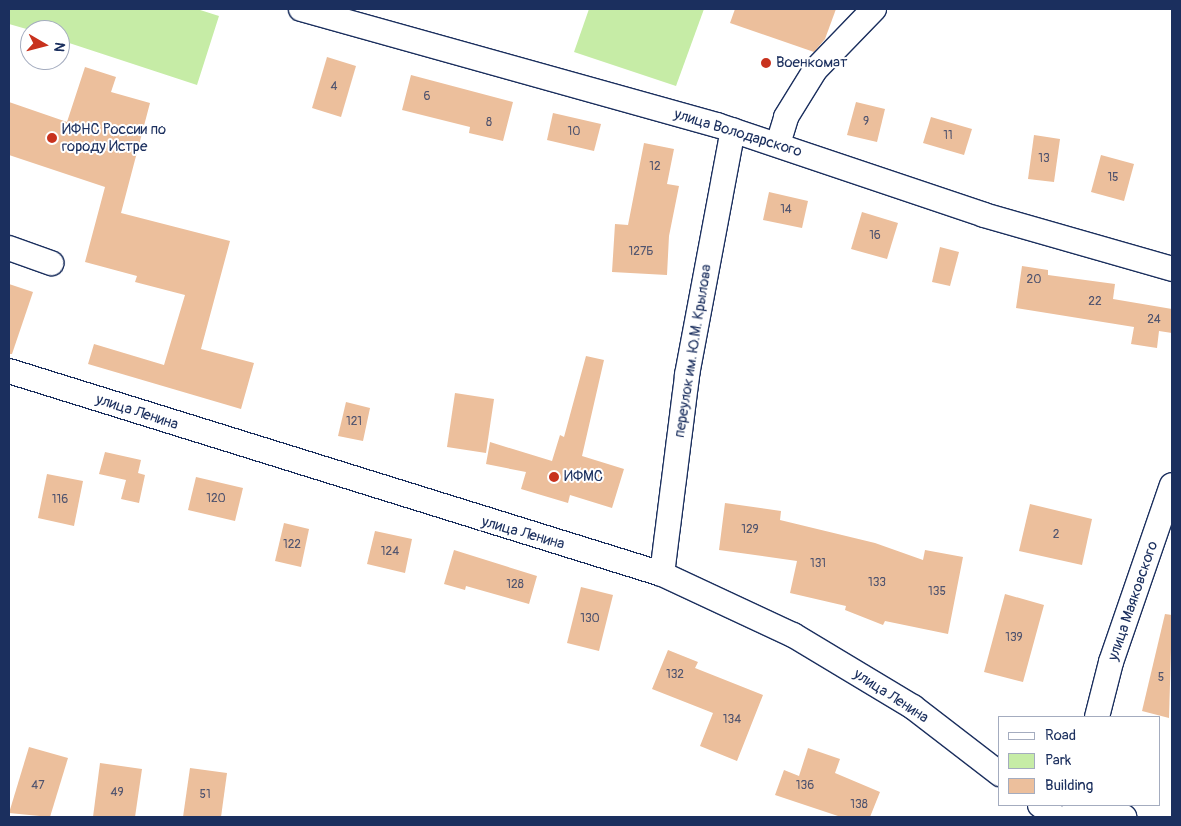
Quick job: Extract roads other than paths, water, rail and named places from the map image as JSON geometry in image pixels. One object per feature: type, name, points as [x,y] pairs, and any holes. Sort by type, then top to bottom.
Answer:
[{"type":"street","points":[[778,144],[786,117],[815,70],[874,9]]},
{"type":"street","name":"улица Володарского","points":[[314,11],[732,130],[984,215],[1172,269]]},
{"type":"street","name":"переулок им. Ю.М. Крылова","points":[[662,574],[687,375],[732,130]]},
{"type":"street","points":[[9,248],[51,263]]},
{"type":"street","name":"улица Ленина","points":[[9,371],[662,574],[793,635],[913,708],[998,772]]},
{"type":"street","name":"улица Маяковского","points":[[1097,716],[1111,662],[1172,485]]},
{"type":"street","points":[[1044,806],[1068,812],[1124,817]]},
{"type":"place","name":"Военкомат","points":[[766,63]]},
{"type":"place","name":"ИФНС России по городу Истре","points":[[52,138]]},
{"type":"place","name":"ИФМС","points":[[554,477]]}]
